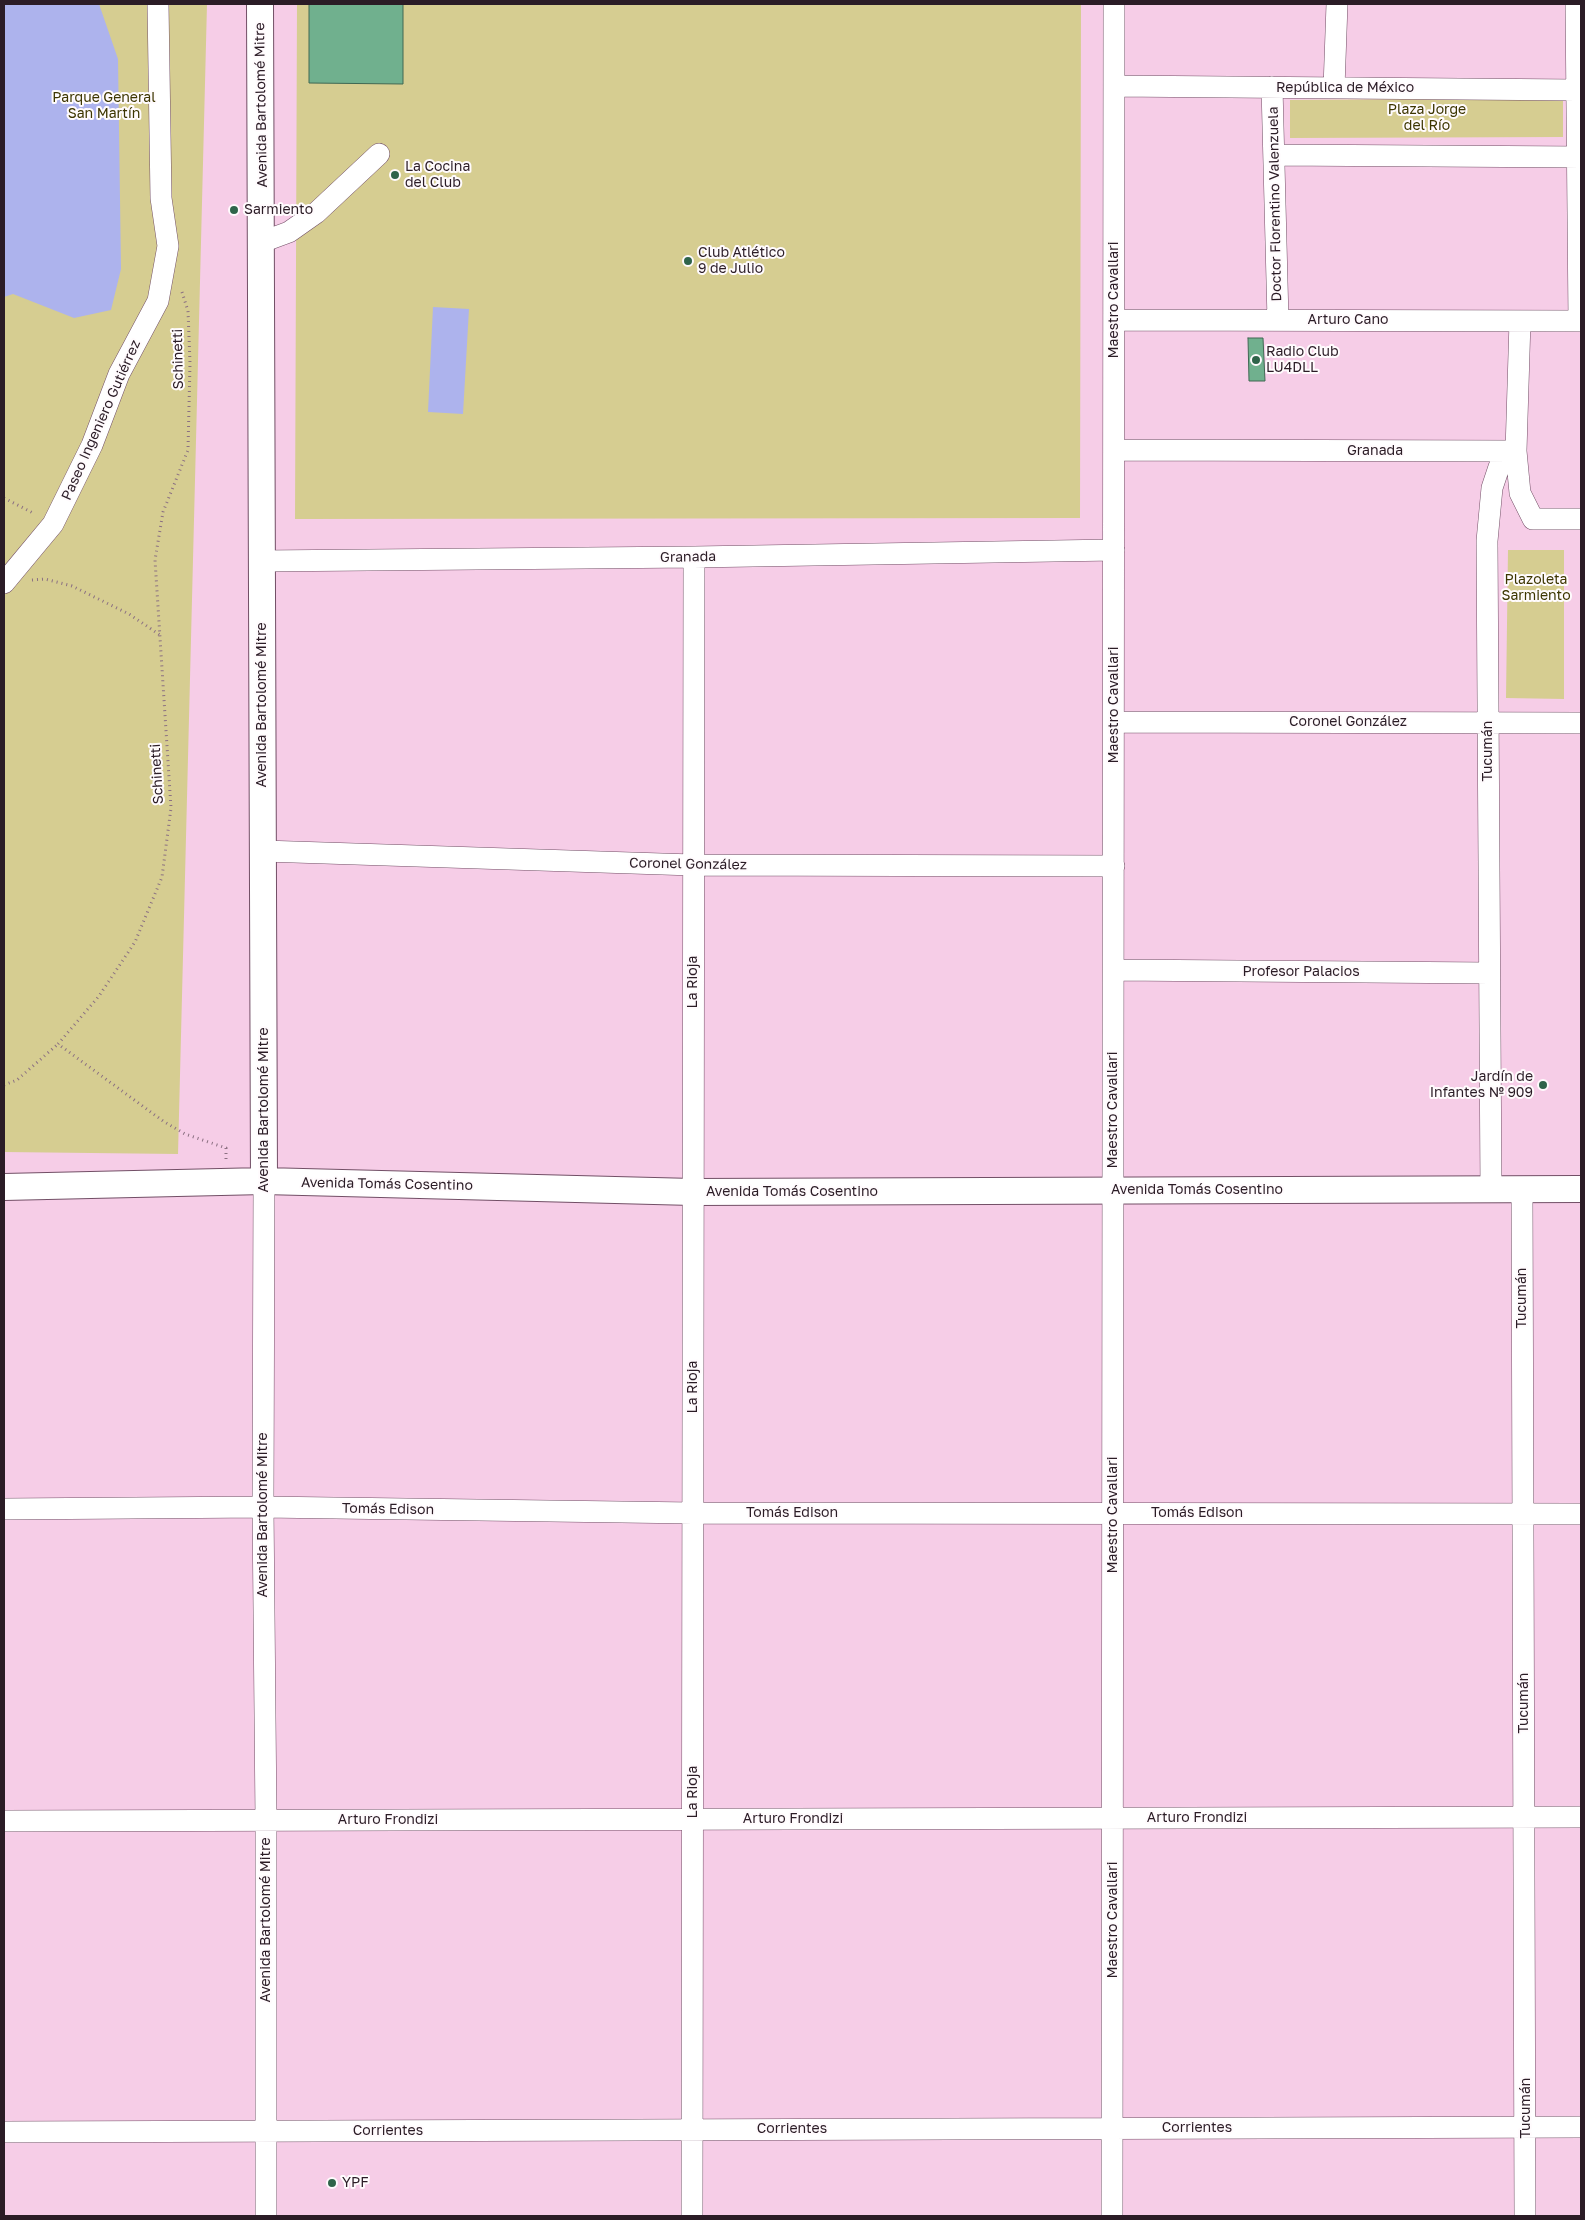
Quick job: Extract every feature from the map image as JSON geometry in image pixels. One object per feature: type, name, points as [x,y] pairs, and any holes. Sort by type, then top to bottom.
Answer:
[{"type":"main road","name":"Avenida Bartolomé Mitre","points":[[260,4],[264,1181]]},
{"type":"main road","name":"Avenida Tomás Cosentino","points":[[4,1188],[264,1181],[693,1192],[1581,1189]]},
{"type":"street","name":"Paseo Ingeniero Gutiérrez","points":[[4,582],[54,524],[92,445],[119,374],[158,301],[168,246],[161,198],[158,4]]},
{"type":"street","name":"Maestro Cavallari","points":[[1112,2216],[1114,4]]},
{"type":"street","points":[[1334,88],[1337,4]]},
{"type":"street","points":[[1576,4],[1580,321]]},
{"type":"street","name":"República de México","points":[[1114,86],[1576,90]]},
{"type":"street","name":"Doctor Florentino Valenzuela","points":[[1272,87],[1278,320]]},
{"type":"street","points":[[262,242],[288,232],[316,213],[379,154]]},
{"type":"street","points":[[1274,155],[1579,157]]},
{"type":"street","name":"Arturo Cano","points":[[1114,320],[1580,321]]},
{"type":"street","points":[[1520,321],[1516,451],[1520,493],[1533,519],[1581,519]]},
{"type":"street","name":"Granada","points":[[1114,450],[1516,451]]},
{"type":"street","name":"Tucumán","points":[[1491,1190],[1487,541],[1492,488],[1499,467],[1516,451]]},
{"type":"street","name":"Granada","points":[[261,561],[694,557],[1114,550]]},
{"type":"street","name":"La Rioja","points":[[692,2216],[694,557]]},
{"type":"street","name":"Coronel González","points":[[1114,722],[1581,722]]},
{"type":"street","name":"Coronel González","points":[[263,851],[693,865],[1114,866]]},
{"type":"street","name":"Profesor Palacios","points":[[1114,970],[1489,973]]},
{"type":"street","name":"Avenida Bartolomé Mitre","points":[[264,1181],[263,1507],[266,1820],[266,2216]]},
{"type":"street","name":"Tucumán","points":[[1522,1190],[1526,2216]]},
{"type":"street","name":"Tomás Edison","points":[[4,1509],[263,1507],[693,1512],[1581,1514]]},
{"type":"street","name":"Arturo Frondizi","points":[[4,1821],[1581,1817]]},
{"type":"street","name":"Corrientes","points":[[4,2132],[1581,2126]]},
{"type":"path","name":"Schinetti","points":[[4,1085],[17,1080],[58,1044],[99,996],[135,942],[162,877],[171,808],[155,560],[163,512],[188,450],[189,328],[188,311],[179,284]]},
{"type":"path","points":[[4,498],[54,524]]},
{"type":"path","points":[[4,582],[45,579],[72,586],[122,610],[160,635]]},
{"type":"path","points":[[58,1044],[162,1122],[185,1134],[226,1148],[225,1182]]},
{"type":"green space","name":"Parque General San Martín","points":[[4,4],[207,4],[178,1154],[4,1152]]},
{"type":"green space","name":"Club Atlético 9 de Julio","points":[[297,4],[1081,4],[1080,518],[295,519]]},
{"type":"green space","name":"Plaza Jorge del Río","points":[[1563,98],[1563,137],[1290,138],[1290,100]]},
{"type":"green space","name":"Plazoleta Sarmiento","points":[[1508,550],[1564,550],[1564,699],[1506,698]]},
{"type":"water","points":[[4,4],[99,4],[118,59],[121,269],[111,310],[74,318],[13,294],[4,297]]},
{"type":"water","points":[[433,307],[469,309],[463,414],[428,412]]},
{"type":"building","points":[[309,4],[403,4],[403,84],[309,83]]},
{"type":"building","name":"Radio Club LU4DLL","points":[[1248,338],[1263,338],[1265,381],[1249,381]]},
{"type":"place","name":"La Cocina del Club","points":[[395,175]]},
{"type":"place","name":"Sarmiento","points":[[234,210]]},
{"type":"place","name":"Club Atlético 9 de Julio","points":[[688,261]]},
{"type":"place","name":"Radio Club LU4DLL","points":[[1256,360]]},
{"type":"place","name":"Jardín de Infantes № 909","points":[[1543,1085]]},
{"type":"place","name":"YPF","points":[[332,2183]]}]
